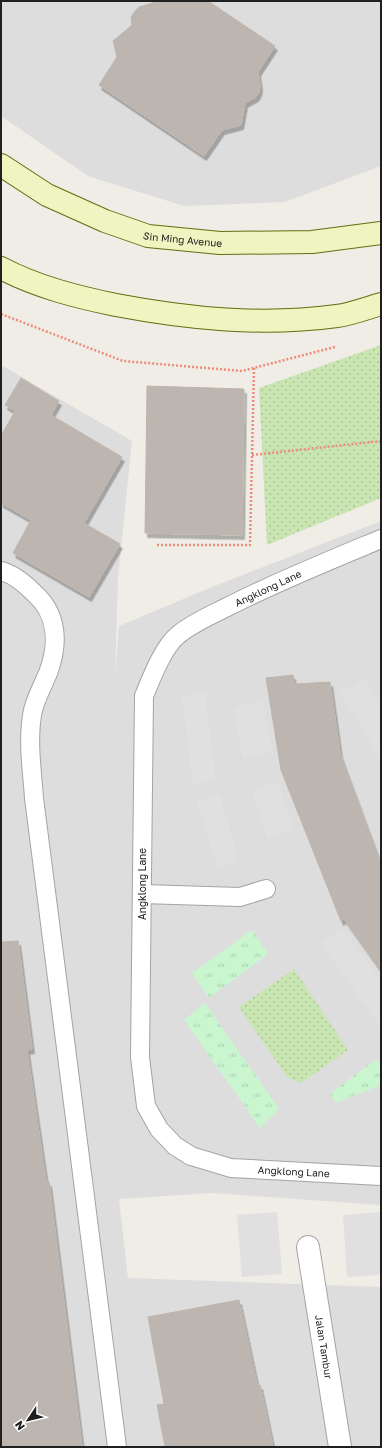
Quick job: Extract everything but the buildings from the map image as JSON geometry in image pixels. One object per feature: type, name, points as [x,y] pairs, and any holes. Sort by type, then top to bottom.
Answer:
[{"type":"main road","name":"Sin Ming Avenue","points":[[1,165],[47,195],[104,221],[148,236],[228,243],[312,242],[381,233]]},
{"type":"main road","points":[[1,268],[21,278],[84,298],[158,313],[235,321],[288,320],[338,316],[381,304]]},
{"type":"street","name":"Jalan Tambur","points":[[308,1247],[340,1447]]},
{"type":"lane","name":"Angklong Lane","points":[[381,539],[326,562],[201,620],[177,636],[161,658],[144,696],[140,1057],[146,1106],[159,1129],[175,1146],[191,1156],[231,1168],[381,1176]]},
{"type":"lane","points":[[1,571],[25,584],[42,600],[51,615],[56,634],[54,654],[34,708],[30,731],[31,762],[39,838],[117,1447]]},
{"type":"lane","points":[[142,894],[240,897],[266,889]]},
{"type":"path","points":[[1,314],[123,361],[242,371],[341,345]]},
{"type":"path","points":[[157,545],[250,545],[254,368]]},
{"type":"path","points":[[252,455],[381,441]]},
{"type":"shaded area","points":[[1,1],[381,1],[381,166],[285,202],[184,206],[88,176],[1,116]]},
{"type":"shaded area","points":[[1,365],[132,441],[118,578],[115,676],[119,626],[212,587],[381,521],[381,1205],[212,1193],[119,1199],[128,1278],[381,1287],[381,1447],[1,1447]]},
{"type":"shaded area","points":[[364,677],[381,704],[381,758],[340,693]]},
{"type":"shaded area","points":[[205,693],[216,780],[193,785],[182,697]]},
{"type":"shaded area","points":[[263,701],[272,752],[243,759],[233,707]]},
{"type":"shaded area","points":[[277,782],[294,829],[267,839],[252,791]]},
{"type":"shaded area","points":[[220,794],[239,861],[217,867],[197,802]]},
{"type":"shaded area","points":[[343,928],[381,982],[381,1028],[321,943]]},
{"type":"shaded area","points":[[277,1212],[282,1274],[242,1277],[237,1215]]},
{"type":"shaded area","points":[[381,1212],[381,1275],[347,1277],[343,1215]]},
{"type":"green space","points":[[381,345],[381,498],[267,545],[259,388]]},
{"type":"green space","points":[[252,930],[268,954],[209,998],[192,973]]},
{"type":"green space","points":[[294,969],[348,1050],[301,1083],[287,1077],[239,1007]]},
{"type":"green space","points":[[205,1003],[279,1109],[260,1128],[184,1020]]},
{"type":"green space","points":[[376,1059],[381,1066],[381,1085],[336,1103],[330,1094]]}]
